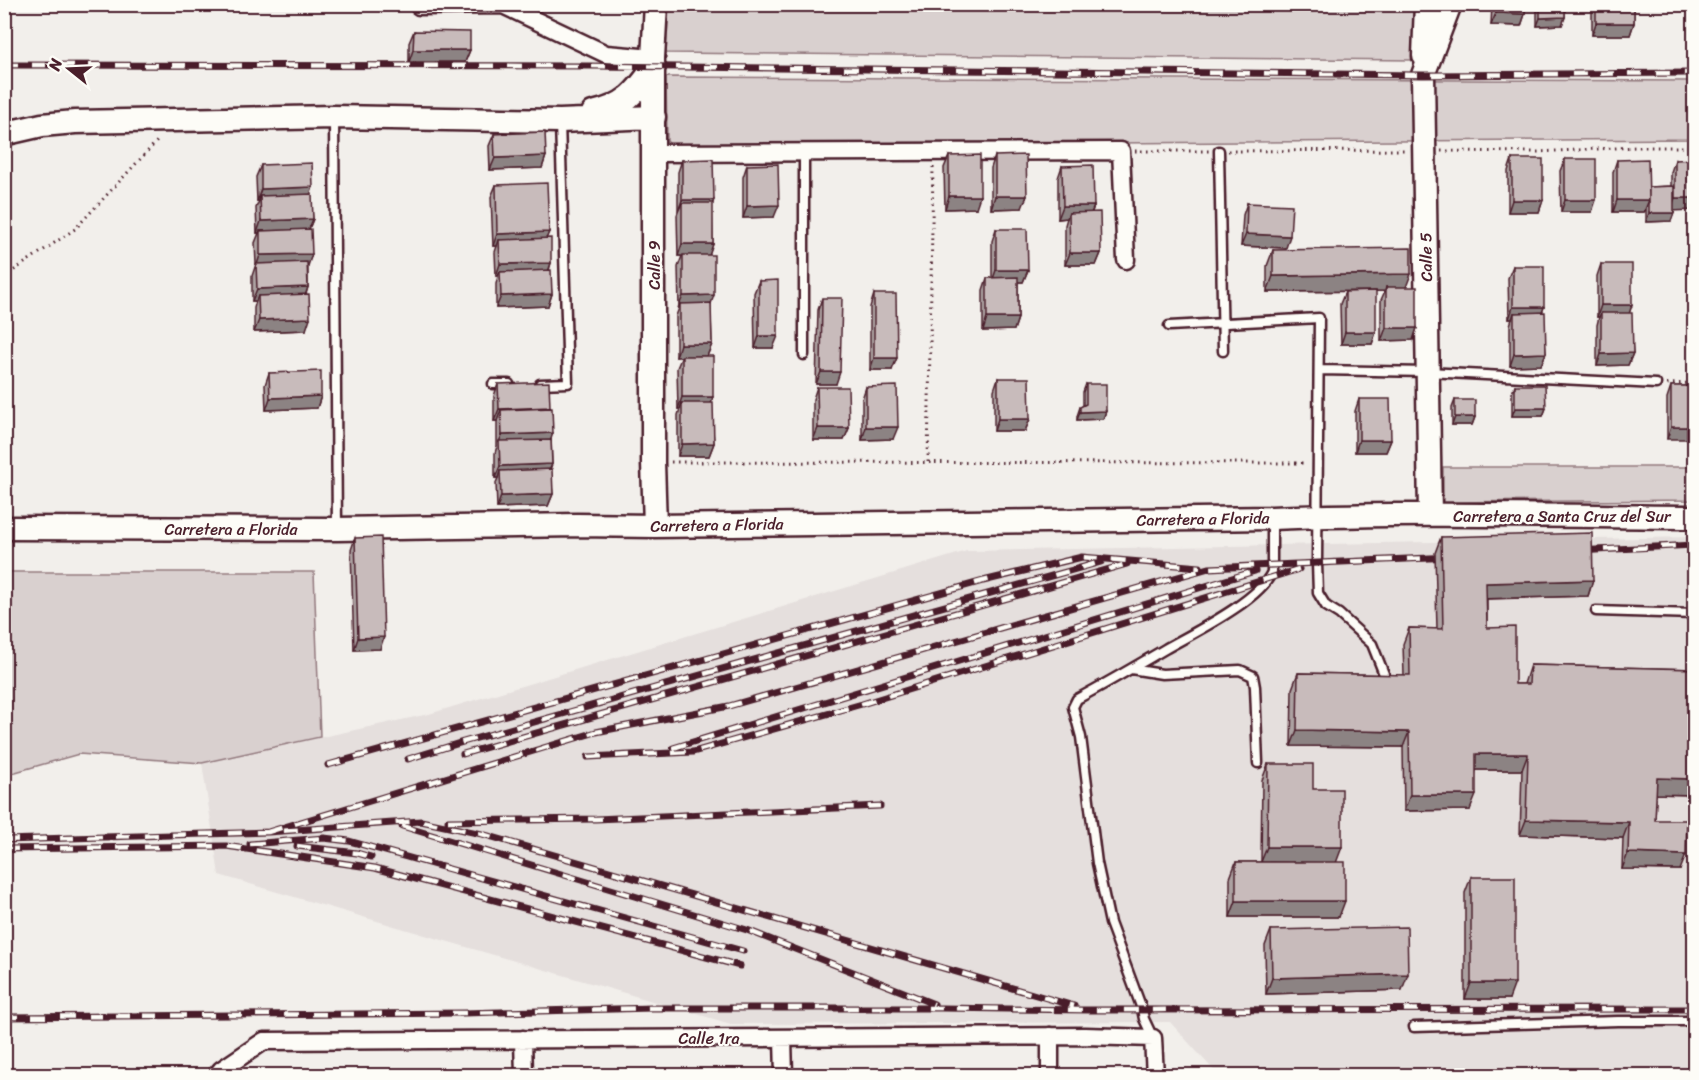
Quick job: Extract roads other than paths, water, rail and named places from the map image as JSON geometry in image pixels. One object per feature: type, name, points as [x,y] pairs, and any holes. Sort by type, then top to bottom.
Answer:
[{"type":"main road","name":"Calle 9","points":[[655,526],[653,462],[656,4]]},
{"type":"main road","points":[[1423,75],[1426,4]]},
{"type":"main road","name":"Calle 5","points":[[1430,515],[1423,75],[1450,4]]},
{"type":"main road","points":[[560,121],[602,111],[621,103],[639,88],[654,62]]},
{"type":"main road","points":[[4,135],[42,124],[75,122],[334,117],[560,121],[654,117]]},
{"type":"main road","name":"Carretera a Florida","points":[[4,528],[337,529],[1430,515]]},
{"type":"main road","name":"Carretera a Santa Cruz del Sur","points":[[1430,515],[1695,517]]},
{"type":"street","points":[[419,6],[503,6],[606,54],[654,62]]},
{"type":"street","points":[[654,153],[1121,152],[1126,260]]},
{"type":"street","points":[[1050,1036],[1050,1076]]},
{"type":"street","name":"Calle 1ra","points":[[216,1076],[221,1070],[264,1041],[1050,1036],[1153,1038]]},
{"type":"street","points":[[783,1038],[784,1076]]},
{"type":"street","points":[[1153,1038],[1155,1076]]},
{"type":"street","points":[[523,1039],[524,1076]]},
{"type":"lane","points":[[334,117],[337,529]]},
{"type":"lane","points":[[536,384],[568,383],[560,121]]},
{"type":"lane","points":[[1219,151],[1223,351]]},
{"type":"lane","points":[[804,153],[804,355]]},
{"type":"lane","points":[[1169,326],[1319,318],[1318,593],[1326,606],[1339,614],[1372,644],[1386,679]]},
{"type":"lane","points":[[1318,370],[1428,372],[1656,384]]},
{"type":"lane","points":[[493,384],[514,384]]},
{"type":"lane","points":[[1153,1038],[1110,923],[1097,863],[1081,737],[1073,707],[1077,699],[1217,619],[1258,590],[1272,572],[1272,518]]},
{"type":"lane","points":[[1596,611],[1695,614]]},
{"type":"lane","points":[[1131,669],[1162,674],[1240,670],[1253,676],[1258,763]]},
{"type":"lane","points":[[1414,1027],[1695,1021]]},
{"type":"railway","points":[[4,65],[591,66],[1423,75],[1694,73]]},
{"type":"railway","points":[[1577,551],[1694,545]]},
{"type":"railway","points":[[328,765],[983,581],[1082,557],[1200,567]]},
{"type":"railway","points":[[268,832],[596,732],[729,706],[1209,568],[1452,557]]},
{"type":"railway","points":[[408,759],[1101,562]]},
{"type":"railway","points":[[463,754],[1127,564]]},
{"type":"railway","points":[[588,757],[693,752],[862,704],[1299,569]]},
{"type":"railway","points":[[673,748],[1255,571]]},
{"type":"railway","points":[[448,821],[596,819],[880,806]]},
{"type":"railway","points":[[4,840],[268,832],[421,821],[482,834],[1074,1006]]},
{"type":"railway","points":[[402,826],[747,930],[934,1004]]},
{"type":"railway","points":[[250,844],[324,838],[349,841],[743,951]]},
{"type":"railway","points":[[4,849],[226,846],[375,868],[740,966]]},
{"type":"railway","points":[[297,846],[357,853],[371,857]]},
{"type":"railway","points":[[4,1017],[464,1013],[652,1008],[1694,1009]]}]
